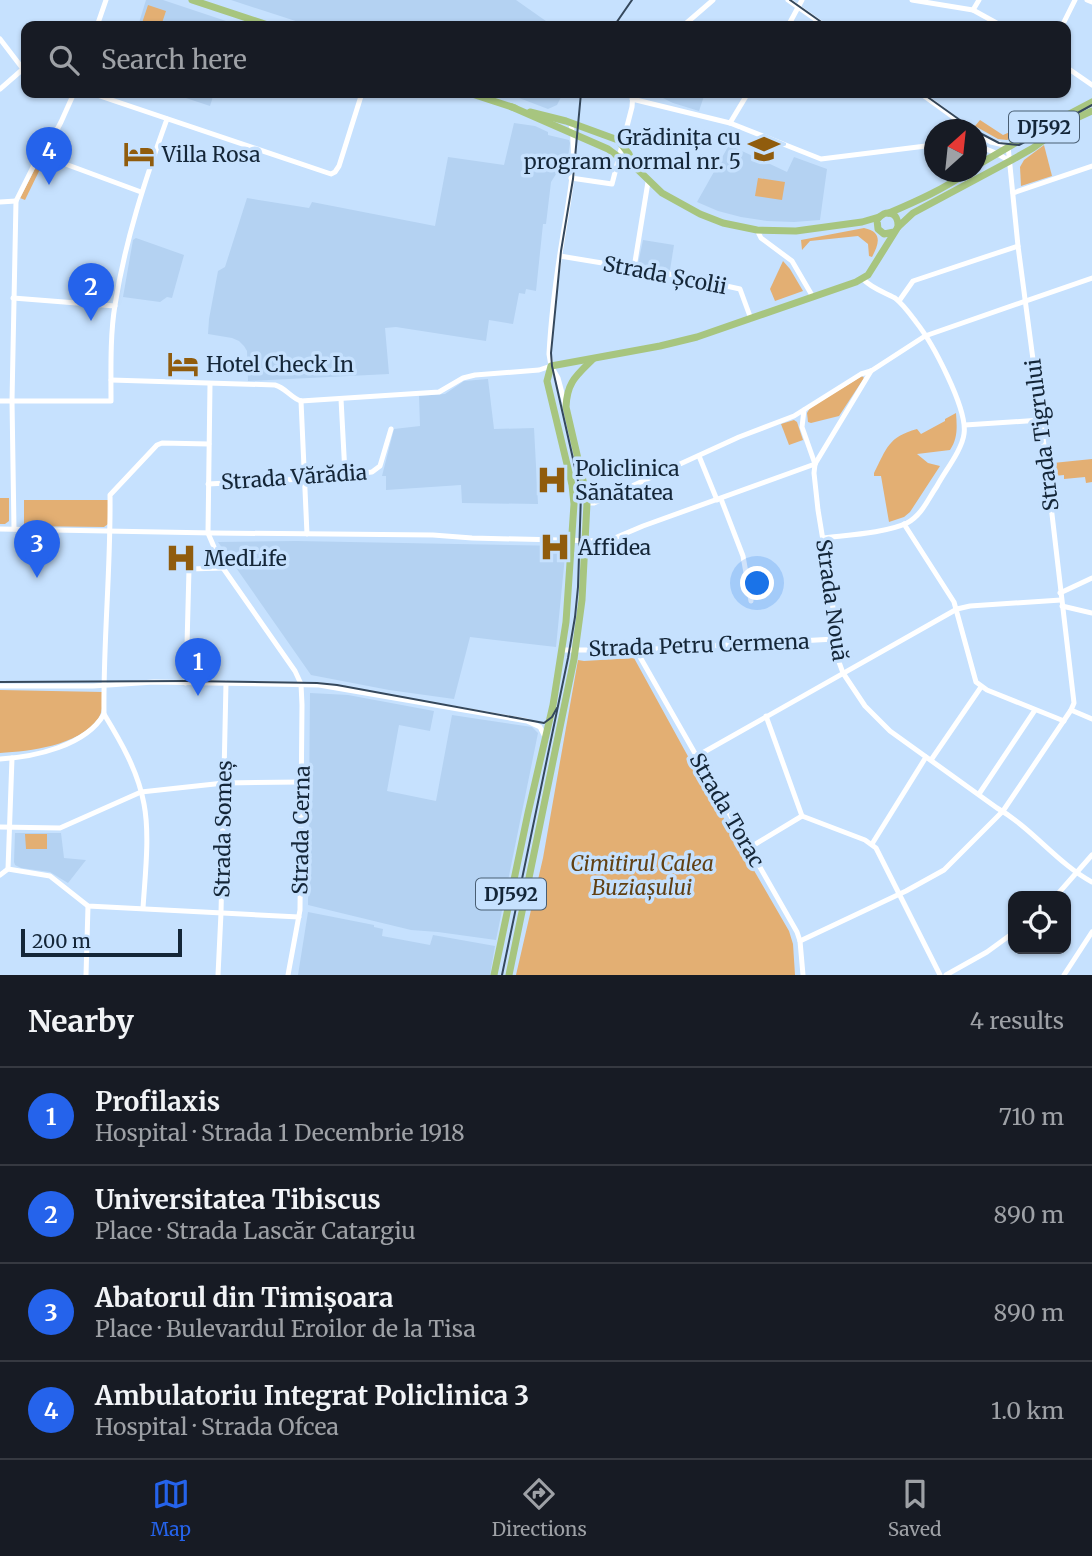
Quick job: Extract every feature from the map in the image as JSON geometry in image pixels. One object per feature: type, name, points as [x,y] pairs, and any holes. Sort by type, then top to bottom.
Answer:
[{"type":"main road","points":[[192,0],[256,21]]},
{"type":"main road","points":[[484,98],[571,123],[618,140],[629,153],[633,165]]},
{"type":"main road","name":"DJ592","points":[[987,159],[1092,102]]},
{"type":"main road","points":[[512,107],[608,149],[633,165],[662,193],[700,214],[723,223],[757,230],[796,231],[862,222],[927,196],[951,182]]},
{"type":"main road","name":"DJ592","points":[[863,279],[872,270],[896,230],[913,213],[1033,148],[1070,121],[1092,111]]},
{"type":"main road","points":[[862,222],[888,234],[896,230],[897,218],[889,213]]},
{"type":"main road","points":[[879,217],[877,223],[884,249]]},
{"type":"main road","points":[[551,366],[696,337],[863,279]]},
{"type":"main road","points":[[566,407],[570,385],[593,359]]},
{"type":"main road","name":"DJ592","points":[[494,975],[553,705],[566,622],[573,494],[547,381],[551,366]]},
{"type":"main road","name":"DJ592","points":[[509,975],[575,650],[582,600],[587,503],[566,407]]},
{"type":"street","points":[[99,21],[106,0]]},
{"type":"street","points":[[689,21],[713,0]]},
{"type":"street","points":[[788,0],[818,21]]},
{"type":"street","points":[[791,21],[802,0]]},
{"type":"street","points":[[912,0],[973,10],[993,21]]},
{"type":"street","points":[[973,10],[979,0]]},
{"type":"street","points":[[1064,21],[1075,0]]},
{"type":"street","points":[[0,38],[21,64]]},
{"type":"street","points":[[1071,70],[1090,82]]},
{"type":"street","points":[[0,89],[21,72]]},
{"type":"street","points":[[14,529],[12,401],[16,201],[33,167],[50,143],[72,98]]},
{"type":"street","points":[[106,98],[329,173],[335,173],[338,168],[360,98]]},
{"type":"street","points":[[571,178],[612,184],[633,98]]},
{"type":"street","points":[[640,98],[730,123],[821,159],[924,146]]},
{"type":"street","points":[[730,123],[745,98]]},
{"type":"street","points":[[927,98],[956,119]]},
{"type":"street","points":[[0,401],[111,401],[115,306],[129,235],[167,119]]},
{"type":"street","points":[[566,407],[558,378],[551,366],[550,345],[559,256],[571,178],[574,144],[571,123]]},
{"type":"street","points":[[987,140],[1008,146]]},
{"type":"street","points":[[608,149],[622,146]]},
{"type":"street","name":"Strada Tigrului","points":[[1008,146],[1074,703],[1071,710]]},
{"type":"street","points":[[987,149],[1010,161]]},
{"type":"street","points":[[41,155],[141,192]]},
{"type":"street","points":[[1013,193],[1092,166]]},
{"type":"street","points":[[634,268],[648,182]]},
{"type":"street","points":[[0,202],[16,201]]},
{"type":"street","points":[[757,230],[761,238],[792,261],[813,297]]},
{"type":"street","points":[[899,301],[913,281],[1018,246]]},
{"type":"street","name":"Strada Școlii","points":[[559,256],[740,289],[751,319]]},
{"type":"street","points":[[587,503],[594,503],[739,437],[794,416],[925,336],[1092,278]]},
{"type":"street","points":[[823,538],[885,529],[914,518],[962,443],[965,425],[951,383],[918,324],[899,301],[863,279]]},
{"type":"street","points":[[13,298],[115,306]]},
{"type":"street","points":[[111,380],[275,385],[283,387],[301,401],[439,392],[464,377],[539,370],[551,366]]},
{"type":"street","points":[[0,529],[610,540],[815,464],[871,371]]},
{"type":"street","points":[[210,384],[208,533],[223,568],[291,665],[301,684]]},
{"type":"street","points":[[842,385],[852,390],[854,397]]},
{"type":"street","points":[[341,399],[345,474]]},
{"type":"street","points":[[301,401],[307,534]]},
{"type":"street","points":[[802,422],[805,409]]},
{"type":"street","points":[[794,416],[802,422]]},
{"type":"street","points":[[965,425],[1041,420]]},
{"type":"street","name":"Strada Nouă","points":[[802,422],[815,464],[839,662],[855,693],[896,736],[1010,815],[1077,874],[1092,882]]},
{"type":"street","name":"Strada Vărădia","points":[[208,484],[372,472],[379,469],[391,429]]},
{"type":"street","points":[[144,908],[146,819],[141,792],[122,744],[104,714],[110,495],[158,445],[209,444]]},
{"type":"street","points":[[699,456],[743,556],[751,601]]},
{"type":"street","points":[[904,524],[954,602],[974,678],[981,687],[1064,721]]},
{"type":"street","points":[[186,683],[189,569],[223,568]]},
{"type":"street","points":[[1061,600],[1092,578]]},
{"type":"street","points":[[697,756],[957,609],[1061,600],[1092,612]]},
{"type":"street","name":"Strada Petru Cermena","points":[[562,650],[636,650],[835,639]]},
{"type":"street","name":"Strada Torac","points":[[636,650],[792,923],[800,941],[803,975]]},
{"type":"street","name":"Strada Someș","points":[[218,975],[226,683]]},
{"type":"street","points":[[0,686],[301,684],[350,689],[527,722],[540,727],[545,737]]},
{"type":"street","name":"Strada Cerna","points":[[288,975],[299,917],[301,684]]},
{"type":"street","points":[[872,844],[981,687]]},
{"type":"street","points":[[979,794],[1035,710]]},
{"type":"street","points":[[800,941],[944,870],[1003,811],[1071,710],[1092,719]]},
{"type":"street","points":[[0,759],[44,752],[64,745],[90,730],[104,714]]},
{"type":"street","points":[[766,716],[802,816],[876,848],[940,975]]},
{"type":"street","points":[[8,869],[12,758]]},
{"type":"street","points":[[0,827],[60,828],[141,792],[224,783],[301,782]]},
{"type":"street","points":[[749,848],[802,816]]},
{"type":"street","points":[[1061,891],[1092,855]]},
{"type":"street","points":[[0,875],[8,869],[50,876],[88,905],[299,917]]},
{"type":"street","points":[[86,975],[88,905]]},
{"type":"street","points":[[1064,975],[1092,932]]},
{"type":"street","points":[[946,975],[1008,936]]},
{"type":"shaded area","points":[[146,0],[163,0],[226,21],[140,21]]},
{"type":"shaded area","points":[[231,0],[516,0],[546,21],[296,21]]},
{"type":"shaded area","points":[[186,98],[212,98],[210,106]]},
{"type":"shaded area","points":[[519,98],[560,98],[557,105],[548,109]]},
{"type":"shaded area","points":[[663,98],[703,98],[699,111]]},
{"type":"shaded area","points":[[514,123],[535,126],[548,132],[548,135],[569,140],[570,143],[566,172],[558,171],[551,182],[546,224],[543,224],[536,291],[526,289],[525,294],[519,293],[513,324],[489,320],[486,341],[396,327],[385,328],[389,374],[248,381],[247,351],[244,346],[232,338],[208,334],[218,271],[225,267],[247,198],[309,208],[312,202],[435,226],[448,157],[504,165]]},
{"type":"shaded area","points":[[729,145],[787,172],[794,157],[827,169],[820,220],[767,221],[718,211],[697,202]]},
{"type":"shaded area","points":[[136,238],[184,255],[172,298],[167,297],[160,302],[123,297],[133,240]]},
{"type":"shaded area","points":[[643,240],[674,245],[670,270],[638,264]]},
{"type":"shaded area","points":[[488,379],[494,429],[534,428],[538,504],[462,503],[461,485],[386,490],[386,476],[382,476],[394,429],[420,426],[419,396],[445,394],[464,381]]},
{"type":"shaded area","points":[[218,542],[566,546],[556,647],[470,637],[454,699],[311,675]]},
{"type":"shaded area","points":[[310,693],[348,695],[434,711],[430,731],[399,725],[387,791],[436,801],[452,715],[532,727],[538,733],[496,940],[411,930],[308,905]]},
{"type":"shaded area","points":[[15,833],[61,833],[64,858],[86,860],[68,883],[50,872],[21,868],[14,862]]},
{"type":"shaded area","points":[[308,912],[374,925],[383,929],[382,936],[430,945],[433,935],[495,946],[490,975],[298,975]]},
{"type":"green space","points":[[148,5],[166,11],[163,21],[143,21]]},
{"type":"green space","points":[[1044,117],[1042,121],[1007,140],[998,139],[987,133],[987,125],[1003,135]]},
{"type":"green space","points":[[1044,145],[1052,176],[1021,186],[1020,167],[1024,160]]},
{"type":"green space","points":[[39,161],[43,163],[25,200],[20,198]]},
{"type":"green space","points":[[758,178],[785,182],[782,200],[755,196]]},
{"type":"green space","points":[[864,228],[874,232],[878,239],[872,257],[869,256],[868,244],[858,236],[810,241],[802,250],[801,240]]},
{"type":"green space","points":[[783,261],[803,291],[775,301],[770,289]]},
{"type":"green space","points":[[862,376],[864,378],[839,416],[808,422],[807,413],[810,408]]},
{"type":"green space","points":[[956,413],[957,428],[953,446],[950,450],[917,454],[928,463],[940,466],[910,512],[889,522],[881,476],[874,476],[886,450],[894,440],[907,432],[917,429],[921,434]]},
{"type":"green space","points":[[794,420],[803,440],[789,445],[781,424]]},
{"type":"green space","points":[[1092,459],[1092,482],[1086,483],[1085,477],[1064,479],[1064,475],[1054,476],[1053,463]]},
{"type":"green space","points":[[0,498],[9,498],[9,521],[5,524],[0,524]]},
{"type":"green space","points":[[24,500],[109,500],[108,524],[104,527],[24,526]]},
{"type":"green space","name":"Cimitirul Calea Buziașului","points":[[634,658],[789,931],[793,944],[795,975],[516,975],[543,858],[578,660]]},
{"type":"green space","points":[[0,690],[103,692],[101,713],[89,728],[66,741],[25,751],[0,753]]},
{"type":"green space","points":[[25,834],[47,834],[47,849],[26,849]]},
{"type":"tram line","points":[[617,21],[632,0]]},
{"type":"tram line","points":[[790,0],[820,21]]},
{"type":"tram line","points":[[502,975],[568,658],[578,587],[581,494],[551,353],[581,98]]},
{"type":"tram line","points":[[929,98],[959,119]]},
{"type":"tram line","points":[[987,137],[999,143],[1019,145],[1092,105]]},
{"type":"tram line","points":[[0,682],[317,683],[544,723],[552,717],[557,708]]},
{"type":"place","name":"Grădinița cu program normal nr. 5","points":[[764,149]]},
{"type":"place","name":"Villa Rosa","points":[[139,154]]},
{"type":"place","name":"Ambulatoriu Integrat Policlinica 3","points":[[49,185]]},
{"type":"place","name":"Universitatea Tibiscus","points":[[91,321]]},
{"type":"place","name":"Hotel Check In","points":[[183,364]]},
{"type":"place","name":"Policlinica Sănătatea","points":[[552,480]]},
{"type":"place","name":"Affidea","points":[[555,547]]},
{"type":"place","name":"MedLife","points":[[181,558]]},
{"type":"place","name":"Abatorul din Timișoara","points":[[37,578]]},
{"type":"place","name":"Profilaxis","points":[[198,696]]}]
